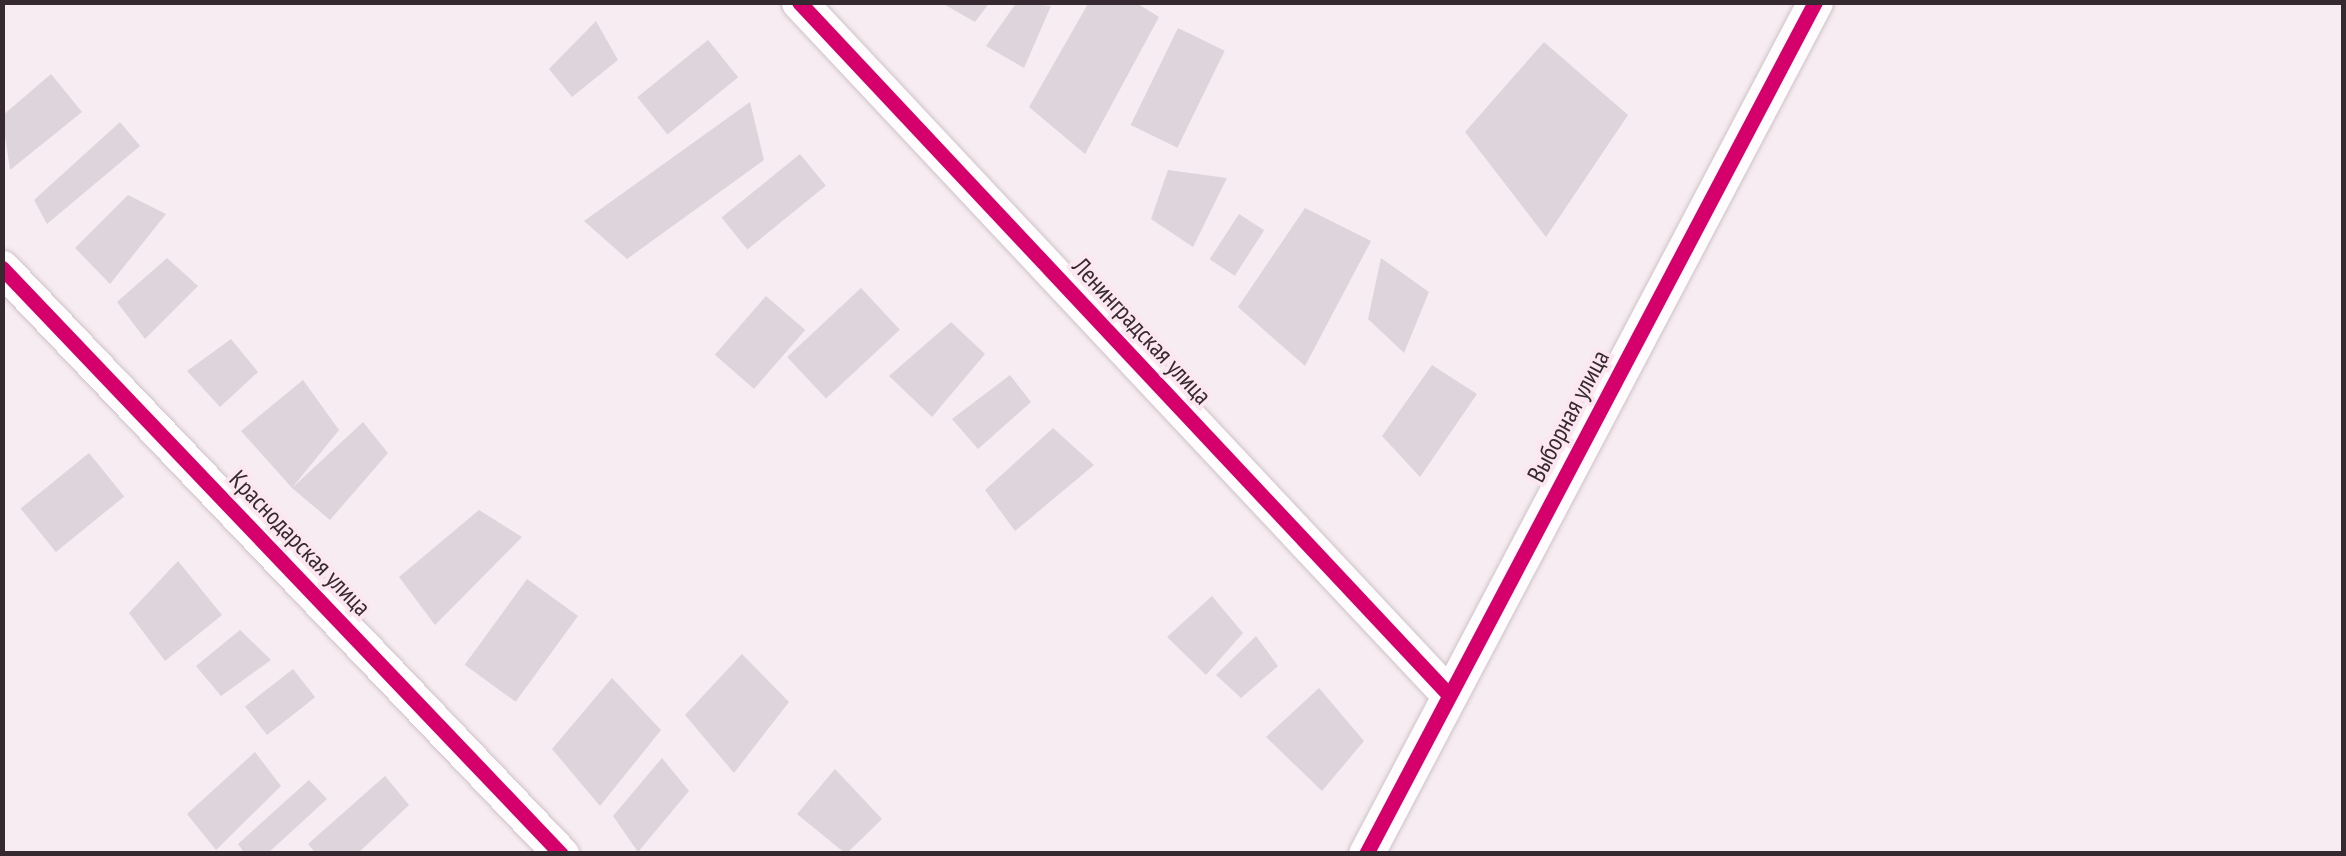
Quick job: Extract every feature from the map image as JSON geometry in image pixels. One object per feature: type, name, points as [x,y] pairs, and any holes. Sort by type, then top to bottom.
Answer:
[{"type":"street","name":"Ленинградская улица","points":[[799,2],[1449,694]]},
{"type":"street","name":"Выборная улица","points":[[1366,854],[1815,2]]},
{"type":"street","name":"Краснодарская улица","points":[[2,268],[561,854]]},
{"type":"building","points":[[940,2],[990,2],[975,22]]},
{"type":"building","points":[[1017,2],[1051,6],[1024,68],[986,46]]},
{"type":"building","points":[[1089,2],[1135,2],[1159,17],[1085,154],[1029,107]]},
{"type":"building","points":[[596,21],[618,60],[572,97],[549,69]]},
{"type":"building","points":[[1178,28],[1225,51],[1177,148],[1131,125]]},
{"type":"building","points":[[708,40],[738,77],[667,135],[637,97]]},
{"type":"building","points":[[1544,42],[1628,115],[1546,237],[1465,132]]},
{"type":"building","points":[[51,74],[82,112],[10,170],[2,116]]},
{"type":"building","points":[[750,102],[764,160],[627,259],[584,221]]},
{"type":"building","points":[[120,122],[140,146],[47,224],[34,200]]},
{"type":"building","points":[[800,154],[826,186],[747,249],[722,218]]},
{"type":"building","points":[[1168,170],[1227,178],[1193,247],[1151,219]]},
{"type":"building","points":[[128,195],[166,214],[110,284],[75,248]]},
{"type":"building","points":[[1305,208],[1371,241],[1305,366],[1238,307]]},
{"type":"building","points":[[1239,214],[1264,230],[1235,276],[1210,259]]},
{"type":"building","points":[[167,258],[198,286],[145,339],[117,302]]},
{"type":"building","points":[[1381,258],[1429,292],[1404,353],[1368,319]]},
{"type":"building","points":[[861,288],[900,330],[826,399],[787,357]]},
{"type":"building","points":[[766,296],[805,330],[754,389],[715,355]]},
{"type":"building","points":[[951,322],[985,354],[932,417],[889,376]]},
{"type":"building","points":[[231,339],[258,372],[220,407],[187,371]]},
{"type":"building","points":[[1432,365],[1477,394],[1420,477],[1382,436]]},
{"type":"building","points":[[1010,375],[1031,402],[978,449],[952,419]]},
{"type":"building","points":[[303,380],[339,430],[292,488],[241,431]]},
{"type":"building","points":[[363,422],[388,453],[330,520],[292,488]]},
{"type":"building","points":[[1053,428],[1094,465],[1015,531],[985,490]]},
{"type":"building","points":[[89,453],[124,497],[56,552],[21,508]]},
{"type":"building","points":[[479,510],[522,537],[435,625],[399,577]]},
{"type":"building","points":[[178,561],[222,615],[165,661],[129,613]]},
{"type":"building","points":[[527,579],[578,616],[516,702],[465,665]]},
{"type":"building","points":[[1212,596],[1243,633],[1206,675],[1167,637]]},
{"type":"building","points":[[240,630],[271,660],[221,696],[196,666]]},
{"type":"building","points":[[1256,636],[1278,666],[1241,698],[1216,675]]},
{"type":"building","points":[[742,654],[789,702],[734,773],[685,715]]},
{"type":"building","points":[[293,669],[315,697],[267,735],[245,707]]},
{"type":"building","points":[[612,678],[661,730],[600,806],[552,749]]},
{"type":"building","points":[[1319,688],[1364,741],[1322,791],[1266,737]]},
{"type":"building","points":[[255,752],[281,786],[216,850],[187,814]]},
{"type":"building","points":[[662,758],[689,791],[638,852],[613,816]]},
{"type":"building","points":[[835,769],[882,819],[846,854],[797,814]]},
{"type":"building","points":[[385,776],[409,805],[357,854],[316,854],[308,844]]},
{"type":"building","points":[[309,780],[327,799],[267,854],[245,854],[238,844]]},
{"type":"cycle path","points":[[799,2],[1449,695]]},
{"type":"cycle path","points":[[1366,854],[1815,2]]},
{"type":"cycle path","points":[[2,268],[561,854]]}]
